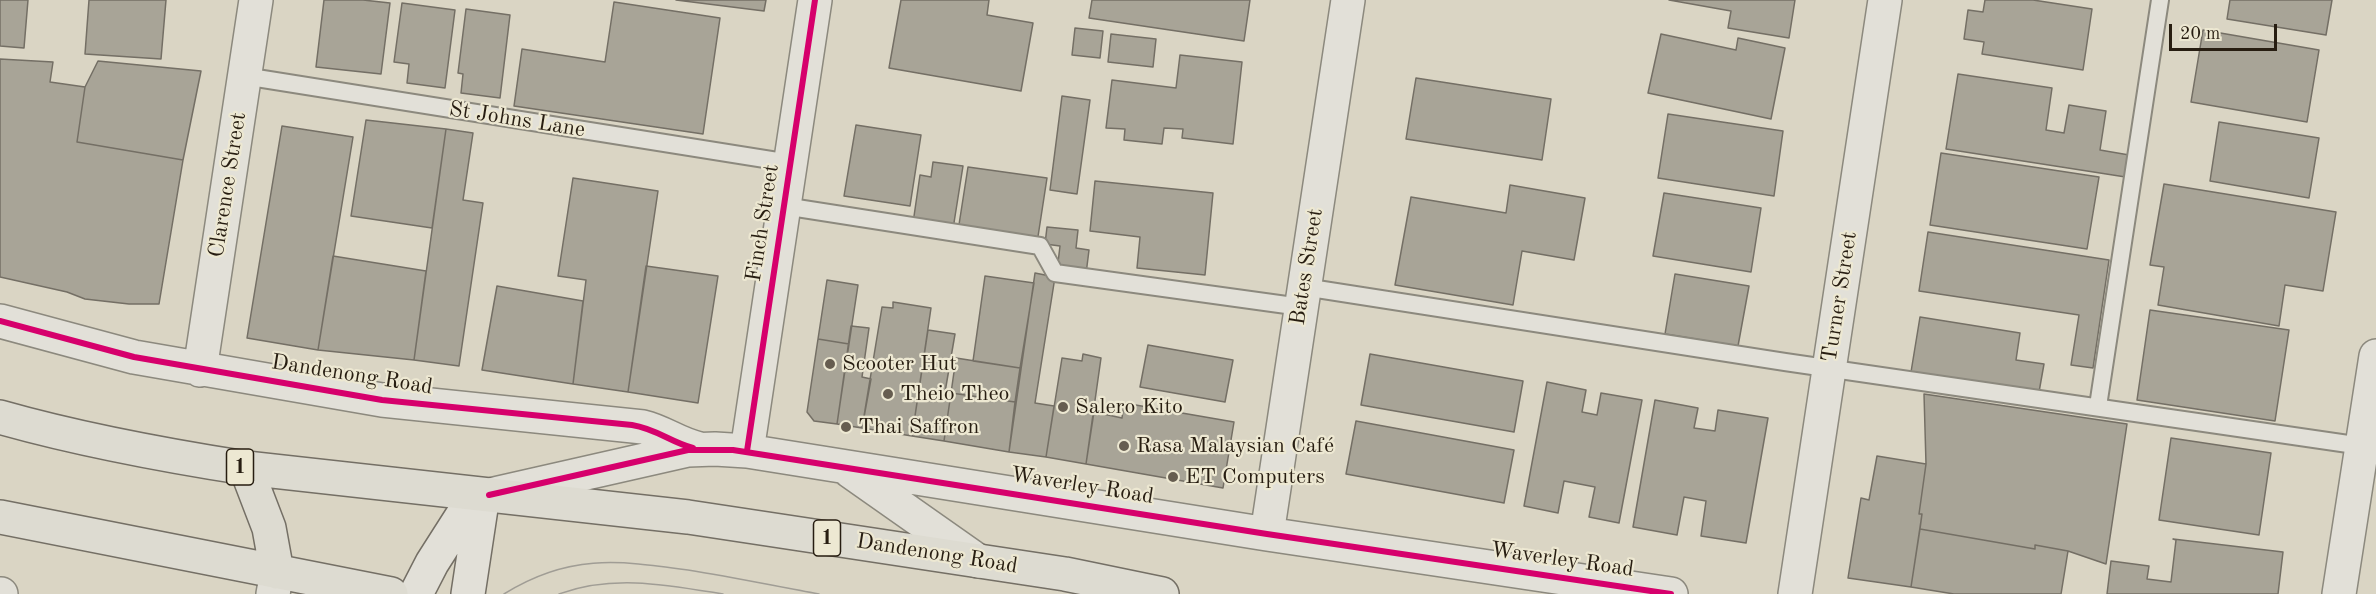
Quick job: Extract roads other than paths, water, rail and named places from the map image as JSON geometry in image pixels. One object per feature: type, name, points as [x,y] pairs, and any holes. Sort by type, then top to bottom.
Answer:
[{"type":"highway","name":"Dandenong Road","points":[[0,417],[164,454],[246,468],[688,517],[1065,574],[1162,594]]},
{"type":"highway","points":[[246,468],[269,528],[275,583]]},
{"type":"highway","points":[[0,517],[275,583],[391,594]]},
{"type":"street","name":"Clarence Street","points":[[200,370],[256,0]]},
{"type":"street","name":"Finch Street","points":[[747,451],[815,0]]},
{"type":"street","name":"Bates Street","points":[[1267,534],[1347,0]]},
{"type":"street","name":"Turner Street","points":[[1795,594],[1885,0]]},
{"type":"street","name":"Dandenong Road","points":[[0,321],[134,357],[200,370],[382,400],[632,425],[654,429],[677,443],[700,449]]},
{"type":"street","points":[[2339,594],[2375,364]]},
{"type":"street","name":"Waverley Road","points":[[483,495],[700,449],[747,451],[1267,534],[1671,594]]},
{"type":"street","name":"Waverley Road","points":[[843,466],[978,561]]},
{"type":"street","points":[[416,594],[432,563],[483,495]]},
{"type":"street","points":[[468,594],[483,495]]},
{"type":"lane","points":[[2098,406],[2160,0]]},
{"type":"lane","name":"St Johns Lane","points":[[244,76],[790,163]]},
{"type":"lane","points":[[784,206],[1040,246],[1055,273],[1303,297],[2098,406],[2362,446]]},
{"type":"tram line","points":[[504,594],[527,581],[550,572],[593,563],[638,564],[688,570],[819,594]]},
{"type":"tram line","points":[[559,594],[600,584],[620,583],[661,585],[723,594]]},
{"type":"place","name":"Scooter Hut","points":[[830,364]]},
{"type":"place","name":"Theio Theo","points":[[888,394]]},
{"type":"place","name":"Salero Kito","points":[[1063,407]]},
{"type":"place","name":"Thai Saffron","points":[[846,427]]},
{"type":"place","name":"Rasa Malaysian Café","points":[[1124,446]]},
{"type":"place","name":"ET Computers","points":[[1173,477]]}]
